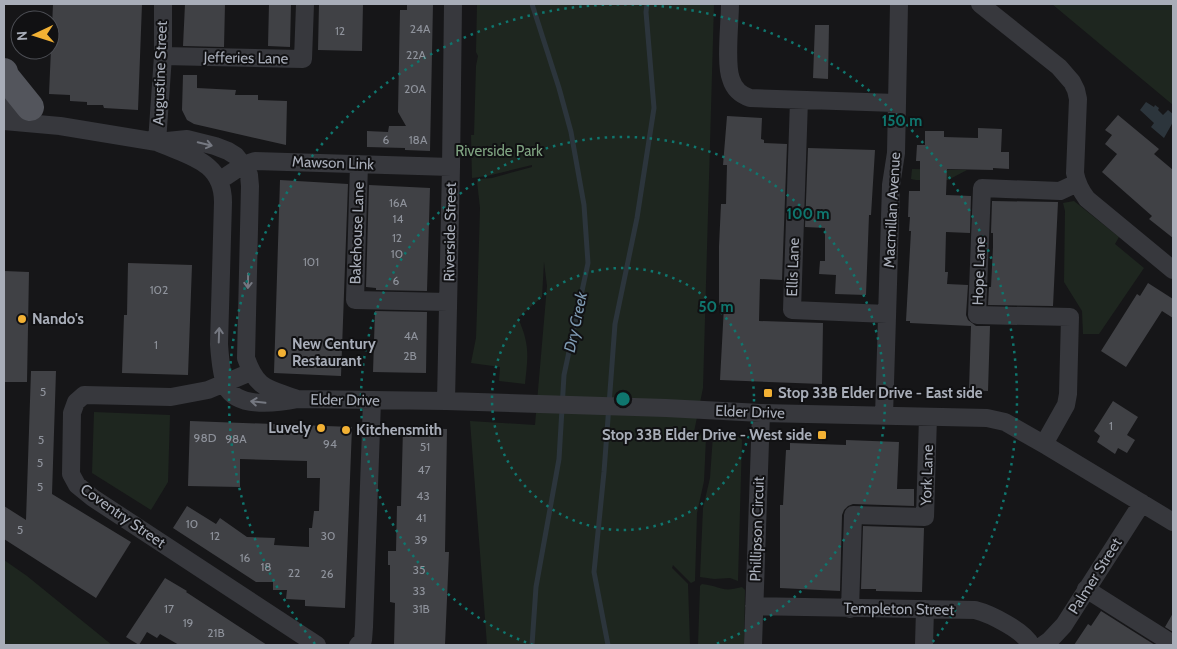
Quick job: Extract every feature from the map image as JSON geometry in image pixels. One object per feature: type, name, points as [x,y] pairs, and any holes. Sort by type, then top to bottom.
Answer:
[{"type":"main road","points":[[4,72],[5,76],[30,107]]},
{"type":"street","name":"Augustine Street","points":[[157,142],[163,56],[163,4]]},
{"type":"street","name":"Jefferies Lane","points":[[163,56],[303,59],[305,4]]},
{"type":"street","name":"Riverside Street","points":[[446,401],[453,4]]},
{"type":"street","points":[[730,4],[728,71],[735,88],[750,98],[896,103]]},
{"type":"street","name":"Macmillan Avenue","points":[[884,416],[891,185],[896,153],[898,4]]},
{"type":"street","points":[[980,4],[1059,67],[1076,90],[1078,99],[1075,173],[1077,183],[1087,199],[1173,270]]},
{"type":"street","name":"Ellis Lane","points":[[799,100],[792,310],[887,314]]},
{"type":"street","points":[[4,104],[30,107],[60,126]]},
{"type":"street","points":[[4,121],[60,126],[157,142],[199,159],[212,169],[219,181],[223,196],[219,344],[220,360],[226,384]]},
{"type":"street","points":[[157,142],[187,139],[215,146],[236,156],[244,165],[250,186],[246,358],[251,372]]},
{"type":"street","name":"Mawson Link","points":[[219,181],[244,165],[255,161],[451,167]]},
{"type":"street","name":"Bakehouse Lane","points":[[359,164],[355,300],[448,302]]},
{"type":"street","name":"Hope Lane","points":[[1044,444],[1066,405],[1070,317],[977,315],[982,188],[1060,191],[1077,183]]},
{"type":"street","name":"Coventry Street","points":[[251,372],[208,390],[171,397],[84,395],[76,402],[72,413],[71,474],[77,485],[93,498],[317,645]]},
{"type":"street","name":"Elder Drive","points":[[251,372],[256,380],[264,386],[298,399]]},
{"type":"street","name":"Elder Drive","points":[[226,384],[227,388],[236,396],[245,400],[276,403],[298,399],[446,401],[760,413],[987,418],[1005,422],[1173,522]]},
{"type":"street","points":[[358,645],[363,640],[372,401]]},
{"type":"street","name":"Phillipson Circuit","points":[[753,645],[760,413]]},
{"type":"street","name":"York Lane","points":[[850,609],[853,515],[925,517],[928,418]]},
{"type":"street","name":"Palmer Street","points":[[1043,645],[1064,625],[1142,503]]},
{"type":"street","points":[[1086,589],[1173,644]]},
{"type":"street","name":"Templeton Street","points":[[754,606],[984,612],[1022,634],[1031,645]]},
{"type":"street","points":[[924,645],[926,609]]},
{"type":"green space","name":"Riverside Park","points":[[477,4],[714,4],[703,388],[694,432],[706,434],[706,438],[704,481],[697,513],[695,581],[691,583],[673,565],[672,568],[688,584],[690,645],[487,645],[470,421],[535,425],[547,286],[544,262],[542,297],[518,318],[525,336],[527,350],[525,384],[499,381],[500,367],[471,363],[476,338],[477,310],[480,208],[477,181],[532,167],[532,165],[472,178],[471,135],[474,135],[478,56],[476,52]]},
{"type":"green space","points":[[1052,4],[1173,4],[1173,105]]},
{"type":"green space","points":[[912,169],[967,170],[948,180],[916,180],[911,179]]},
{"type":"green space","points":[[1074,201],[1119,237],[1115,244],[1144,268],[1099,334],[1083,334],[1082,311],[1064,282],[1065,211],[1063,203]]},
{"type":"green space","points":[[94,412],[170,415],[168,482],[151,510],[92,473]]},
{"type":"green space","points":[[713,435],[740,437],[742,440],[738,581],[730,578],[714,579],[700,577],[703,508],[710,478]]},
{"type":"green space","points":[[4,560],[27,576],[112,645],[4,645]]},
{"type":"green space","points":[[702,584],[725,589],[742,587],[745,590],[744,645],[698,645],[700,586]]},
{"type":"shaded area","points":[[1146,102],[1159,108],[1158,110],[1163,115],[1168,110],[1173,114],[1173,122],[1164,138],[1151,127],[1154,123],[1140,110]]},
{"type":"building","points":[[53,4],[142,4],[138,110],[104,108],[103,105],[87,105],[87,102],[70,101],[70,95],[49,94],[51,60],[60,60],[60,10],[53,10]]},
{"type":"building","points":[[185,4],[225,4],[224,47],[183,46]]},
{"type":"building","points":[[269,4],[291,4],[290,47],[268,46]]},
{"type":"building","points":[[319,4],[363,4],[362,51],[318,50]]},
{"type":"building","points":[[407,4],[433,4],[430,151],[367,147],[367,131],[388,132],[389,126],[406,126],[398,112],[400,10],[407,10]]},
{"type":"building","points":[[815,25],[829,25],[828,79],[813,78]]},
{"type":"building","points":[[183,75],[197,75],[197,88],[236,90],[235,95],[258,95],[258,100],[287,101],[286,145],[194,124],[187,120],[182,110]]},
{"type":"building","points":[[1118,115],[1159,149],[1154,154],[1173,170],[1173,238],[1149,219],[1152,216],[1102,172],[1117,154],[1105,144],[1112,135],[1105,130]]},
{"type":"building","points":[[727,116],[762,118],[761,139],[764,140],[764,143],[787,144],[782,280],[760,279],[759,321],[823,323],[822,384],[720,380],[724,306],[719,305],[719,246],[721,204],[726,204],[727,165],[723,165]]},
{"type":"building","points":[[978,128],[1002,129],[1001,152],[1009,152],[1009,169],[947,169],[946,195],[971,196],[970,233],[946,232],[945,272],[948,272],[947,284],[968,285],[966,315],[968,320],[976,326],[990,326],[988,391],[969,390],[971,326],[910,323],[910,321],[906,321],[911,231],[909,231],[910,217],[908,217],[909,191],[920,191],[920,161],[916,161],[917,145],[925,145],[925,131],[944,131],[944,137],[978,138]]},
{"type":"building","points":[[808,148],[875,150],[871,215],[869,215],[866,295],[835,294],[836,275],[819,274],[820,261],[825,261],[825,228],[805,227]]},
{"type":"building","points":[[280,180],[348,184],[341,376],[274,373]]},
{"type":"building","points":[[369,185],[430,188],[427,291],[376,290],[376,288],[366,287]]},
{"type":"building","points":[[992,201],[1058,202],[1053,306],[988,305],[993,247],[993,233],[991,233]]},
{"type":"building","points":[[128,263],[192,265],[188,375],[122,373],[124,315],[127,315]]},
{"type":"building","points":[[4,271],[29,272],[27,382],[4,382]]},
{"type":"building","points":[[1148,283],[1173,299],[1173,318],[1162,311],[1126,367],[1101,351],[1137,294],[1140,296]]},
{"type":"building","points":[[375,311],[427,312],[426,373],[373,372]]},
{"type":"building","points":[[31,371],[56,371],[52,494],[131,542],[96,598],[4,539],[4,506],[26,520]]},
{"type":"building","points":[[1113,401],[1138,417],[1127,435],[1135,440],[1127,453],[1118,448],[1115,454],[1097,442],[1100,436],[1094,431]]},
{"type":"building","points":[[190,421],[352,427],[345,608],[305,606],[305,600],[286,599],[287,590],[273,590],[273,582],[256,582],[173,528],[187,506],[216,524],[220,518],[247,537],[275,538],[274,545],[309,547],[309,528],[312,528],[314,511],[319,511],[320,478],[307,478],[307,461],[240,459],[240,487],[188,486]]},
{"type":"building","points":[[403,428],[447,429],[445,552],[449,552],[445,645],[394,645],[395,603],[390,602],[388,551],[396,551],[397,506],[401,506]]},
{"type":"building","points":[[846,440],[899,442],[897,489],[914,489],[914,506],[853,504],[848,506],[842,515],[840,591],[780,588],[780,505],[783,505],[786,450],[790,450],[790,443],[846,445]]},
{"type":"building","points":[[863,526],[924,528],[922,592],[861,589]]},
{"type":"building","points":[[165,578],[267,645],[179,645],[160,634],[157,638],[147,632],[139,645],[126,637]]},
{"type":"building","points":[[1101,611],[1155,645],[1074,645],[1088,624],[1091,626]]},
{"type":"building","points":[[1173,613],[1173,632],[1165,627]]},
{"type":"waterway","name":"Dry Creek","points":[[532,4],[571,132],[584,205],[588,263],[564,375],[559,459],[536,587],[532,645]]},
{"type":"waterway","name":"Dry Creek","points":[[608,645],[594,572],[604,472],[615,324],[637,218],[654,108],[646,12],[647,4]]},
{"type":"place","name":"Nando's","points":[[22,319]]},
{"type":"place","name":"New Century Restaurant","points":[[282,353]]},
{"type":"place","name":"Stop 33B Elder Drive - East side","points":[[768,393]]},
{"type":"place","name":"Luvely","points":[[321,428]]},
{"type":"place","name":"Kitchensmith","points":[[346,430]]},
{"type":"place","name":"Stop 33B Elder Drive - West side","points":[[822,435]]}]
